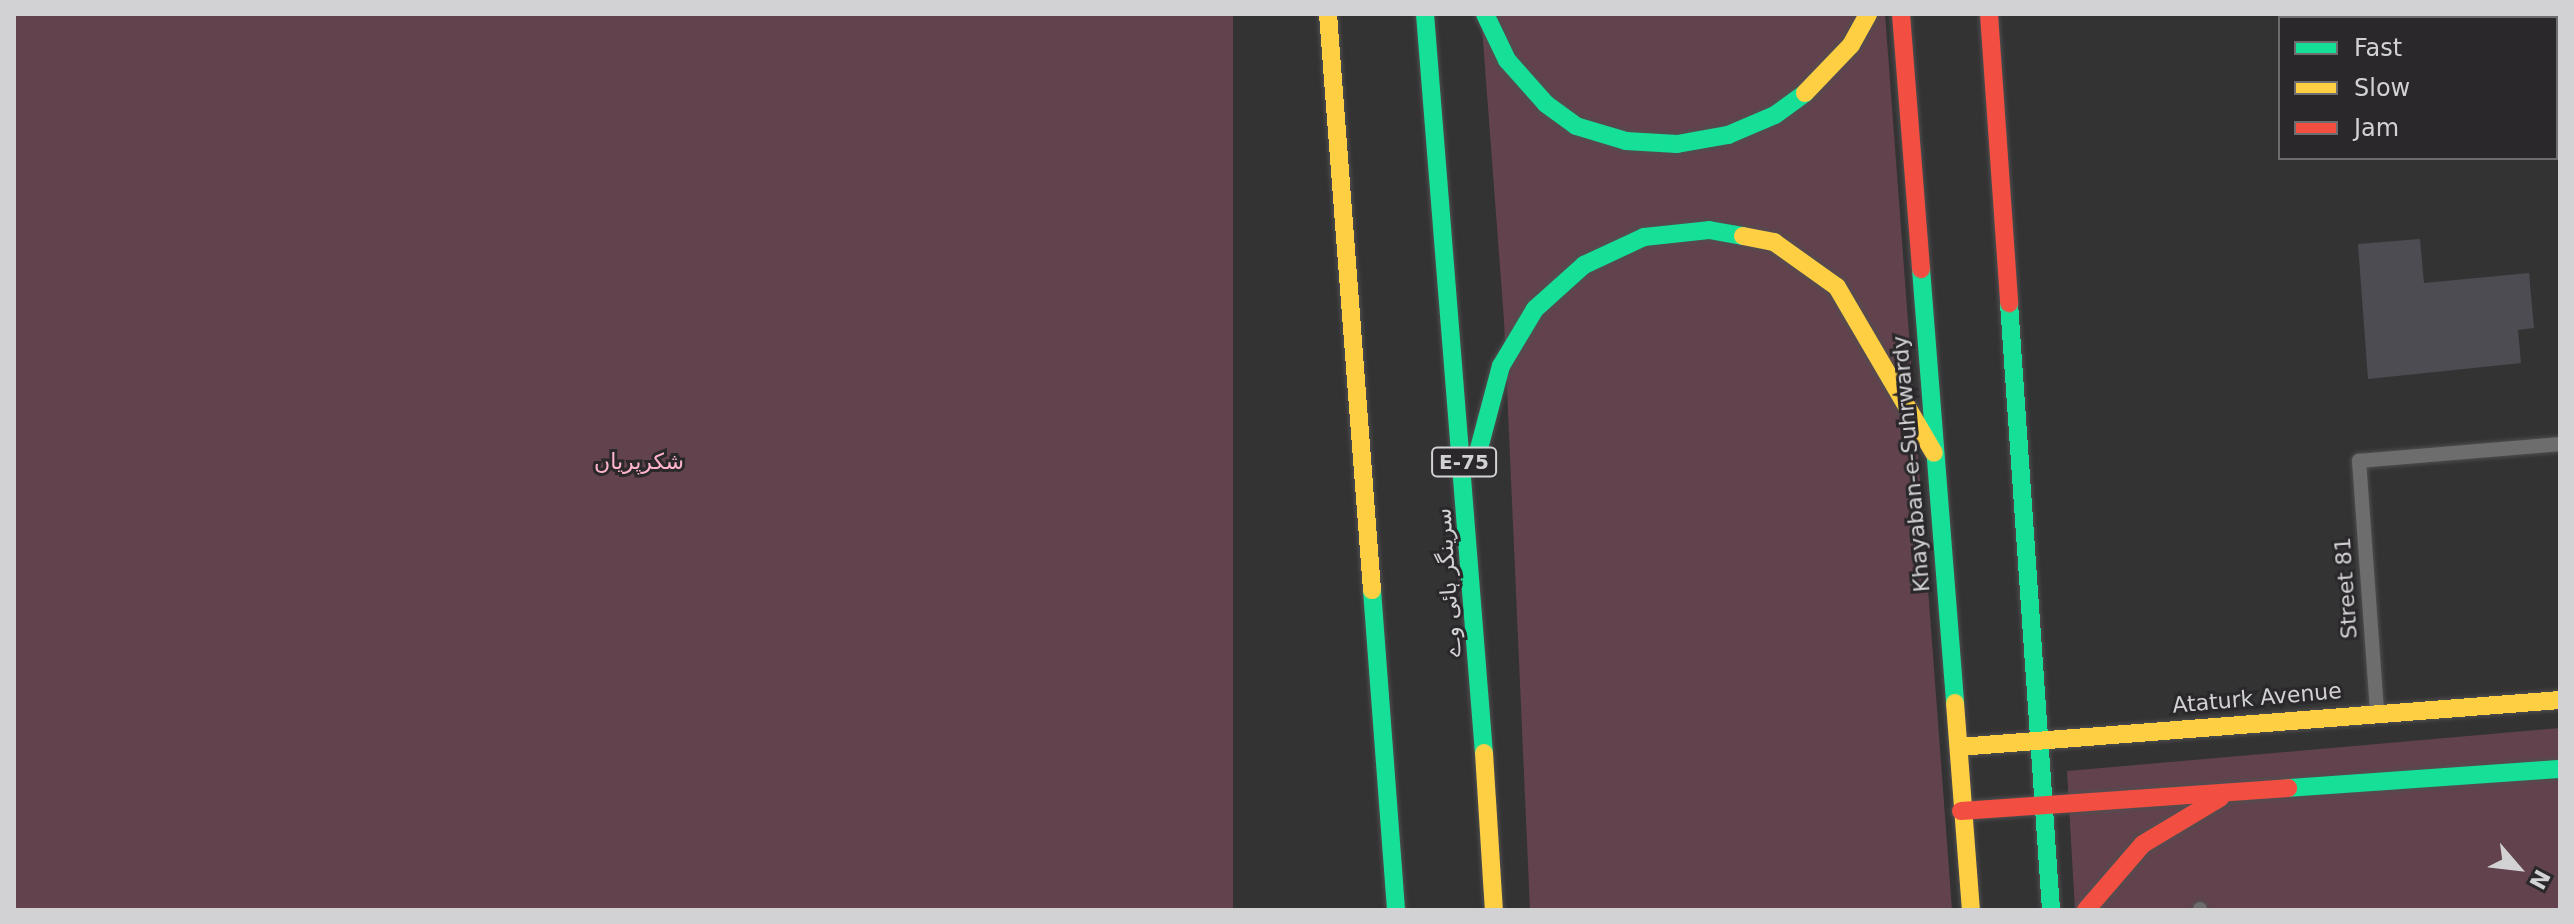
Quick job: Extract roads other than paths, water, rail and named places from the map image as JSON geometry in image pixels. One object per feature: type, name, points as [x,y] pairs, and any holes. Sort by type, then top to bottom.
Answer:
[{"type":"main road","points":[[1328,14],[1396,910]]},
{"type":"main road","name":"سرینگر ہائی وے","points":[[1425,14],[1467,504],[1494,910]]},
{"type":"main road","points":[[1485,14],[1507,60],[1546,104],[1576,126],[1626,141],[1677,144],[1728,135],[1775,115],[1818,84],[1851,45],[1868,14]]},
{"type":"main road","name":"Khayaban-e-Suhrwardy","points":[[1901,14],[1971,910]]},
{"type":"main road","points":[[1989,14],[2051,910]]},
{"type":"main road","points":[[1467,504],[1484,414],[1501,366],[1535,309],[1584,265],[1644,237],[1696,231],[1774,242],[1810,263],[1837,287],[1934,453]]},
{"type":"main road","name":"Ataturk Avenue","points":[[1959,747],[2377,711],[2560,700]]},
{"type":"main road","points":[[1961,811],[2560,769]]},
{"type":"main road","points":[[2086,910],[2143,844],[2185,814],[2231,792]]},
{"type":"lane","name":"Street 81","points":[[2377,711],[2359,461],[2560,444]]},
{"type":"park label","name":"شکرپریاں","points":[[639,462]]}]
